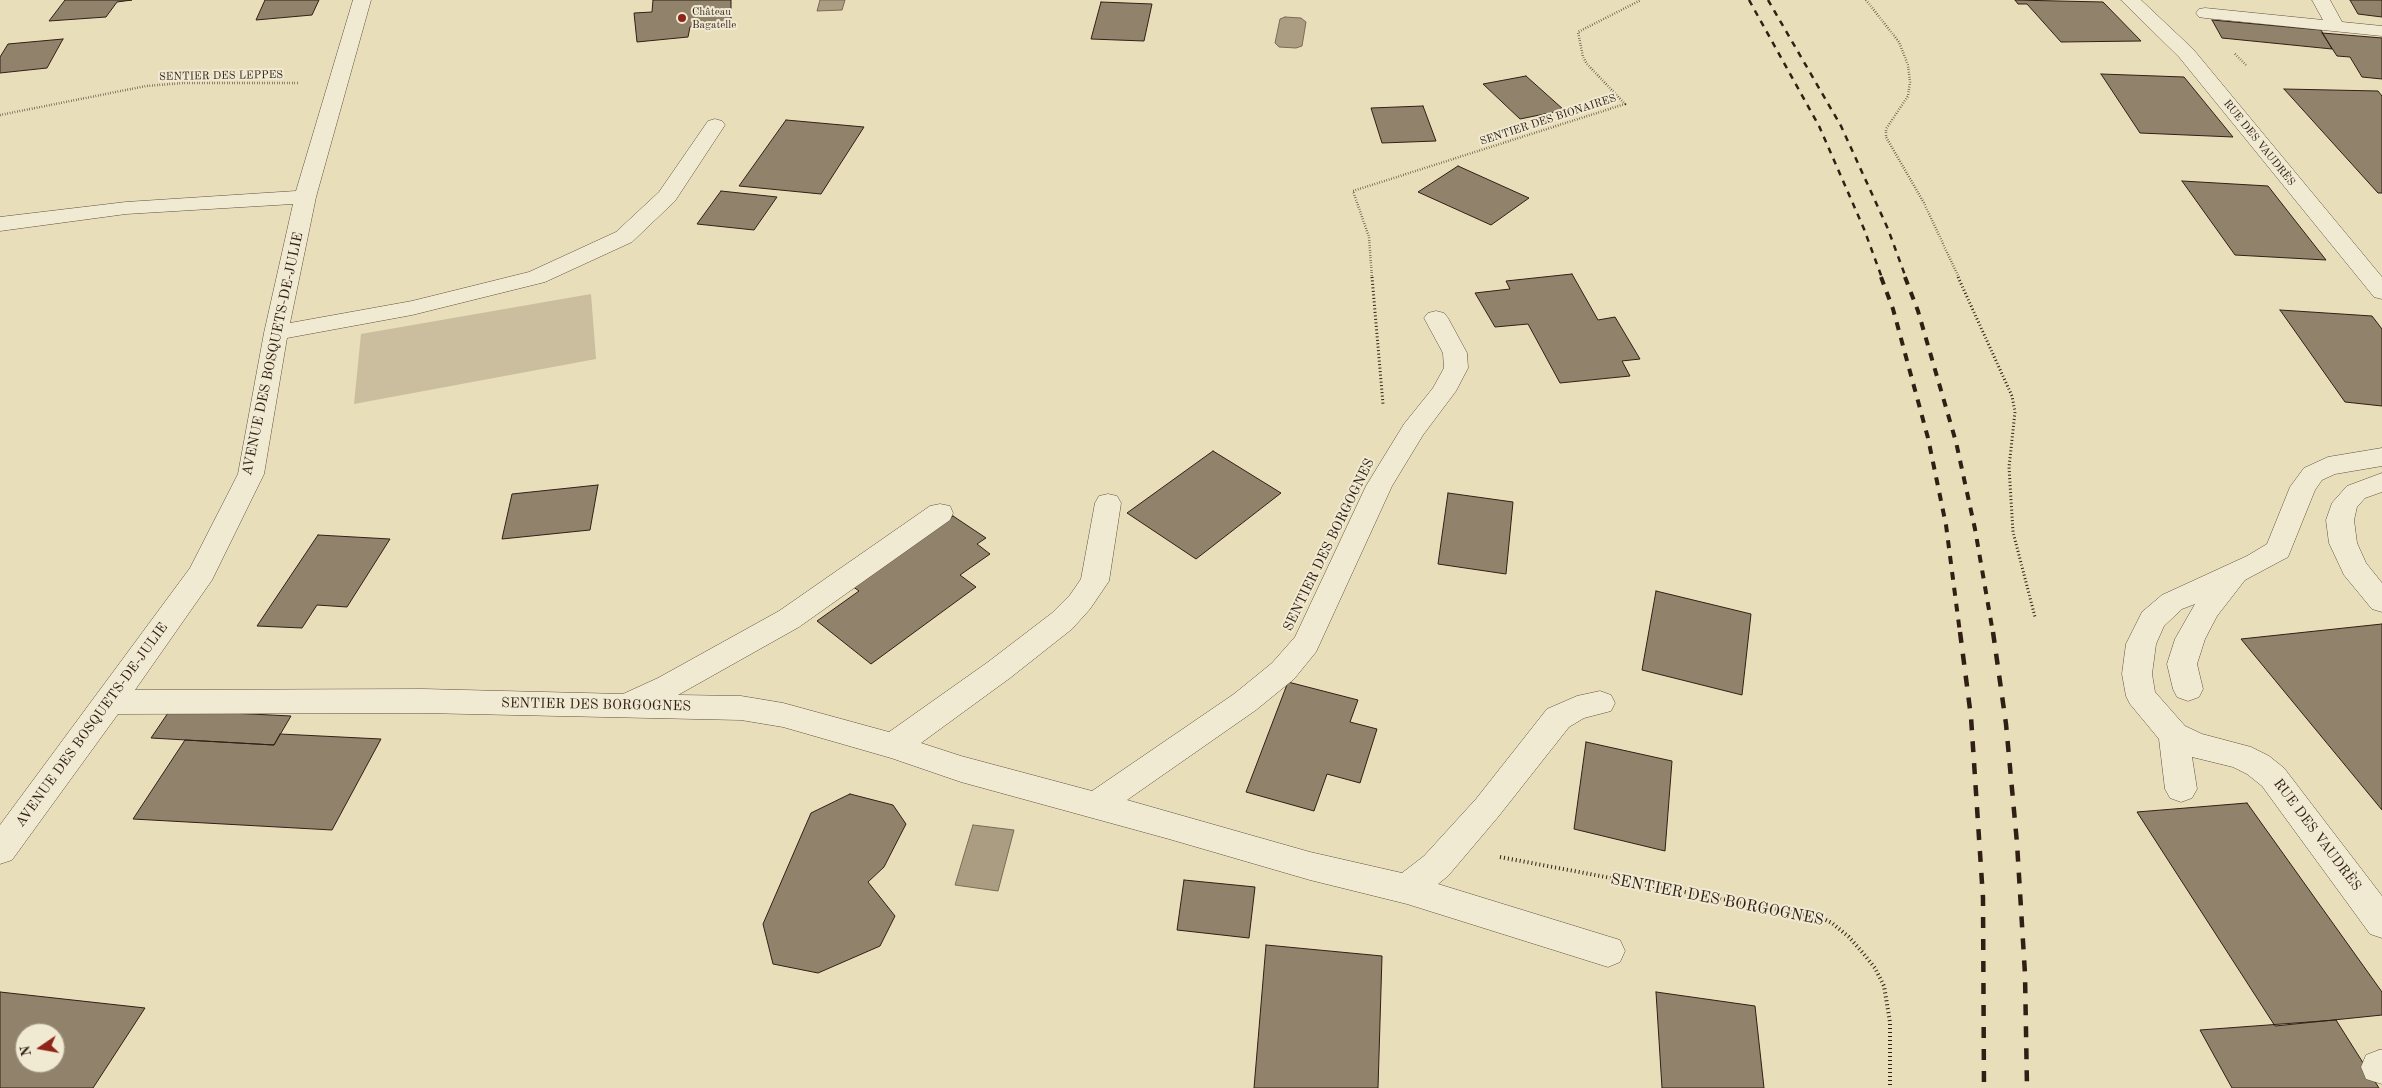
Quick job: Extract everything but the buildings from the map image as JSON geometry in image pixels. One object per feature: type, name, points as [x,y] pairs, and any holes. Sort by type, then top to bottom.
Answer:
[{"type":"street","name":"AVENUE DES BOSQUETS-DE-JULIE","points":[[0,850],[110,702],[202,573],[251,474],[276,333],[305,196],[362,0]]},
{"type":"street","name":"RUE DES VAUDRÈS","points":[[2130,0],[2141,8],[2186,53],[2382,292]]},
{"type":"street","points":[[2321,0],[2336,26]]},
{"type":"street","points":[[2205,12],[2382,31]]},
{"type":"street","points":[[276,333],[412,308],[537,277],[624,237],[667,196],[715,125]]},
{"type":"street","points":[[0,224],[126,208],[305,196]]},
{"type":"street","name":"SENTIER DES BORGOGNES","points":[[1096,804],[1245,702],[1283,671],[1306,644],[1387,471],[1413,430],[1444,391],[1456,368],[1455,353],[1436,318]]},
{"type":"street","name":"RUE DES VAUDRÈS","points":[[2382,457],[2328,466],[2313,474],[2303,487],[2278,550],[2237,573],[2172,602],[2152,620],[2141,644],[2137,674],[2141,696],[2174,735],[2195,745],[2240,756],[2258,765],[2273,776],[2382,923]]},
{"type":"street","points":[[2382,482],[2356,492],[2345,503],[2340,520],[2343,543],[2354,568],[2382,602]]},
{"type":"street","points":[[893,746],[1062,621],[1080,602],[1095,581],[1108,503]]},
{"type":"street","points":[[626,704],[669,686],[789,619],[940,513]]},
{"type":"street","name":"RUE DES VAUDRÈS","points":[[2188,689],[2182,664],[2190,639],[2206,609],[2237,573]]},
{"type":"street","name":"SENTIER DES BORGOGNES","points":[[110,702],[423,701],[742,708],[783,715],[893,746],[960,769],[1096,804],[1310,866],[1408,888],[1608,951]]},
{"type":"street","points":[[1408,888],[1436,866],[1481,816],[1558,718],[1577,708],[1600,703]]},
{"type":"street","points":[[2174,735],[2181,789]]},
{"type":"path","name":"SENTIER DES BIONAIRES","points":[[1383,408],[1369,237],[1353,191],[1625,104],[1583,58],[1578,32],[1641,0]]},
{"type":"path","points":[[1866,0],[1899,42],[1905,53],[1908,66],[1910,82],[1908,96],[1886,129],[1886,137],[1941,239],[2012,396],[2015,412],[2009,467],[2013,532],[2035,617]]},
{"type":"path","name":"SENTIER DES LEPPES","points":[[0,115],[146,86],[183,83],[305,83]]},
{"type":"path","name":"SENTIER DES BORGOGNES","points":[[1492,855],[1806,915],[1832,923],[1849,937],[1875,968],[1884,986],[1890,1022],[1890,1088]]},
{"type":"shaded area","points":[[820,0],[845,0],[842,10],[817,11]]},
{"type":"shaded area","points":[[1285,17],[1301,18],[1306,22],[1302,46],[1296,48],[1279,47],[1275,43],[1280,19]]},
{"type":"shaded area","points":[[591,294],[596,359],[354,404],[361,334]]},
{"type":"shaded area","points":[[973,825],[1014,830],[998,891],[955,885]]},
{"type":"railway","points":[[1749,0],[1819,126],[1864,229],[1882,278]]},
{"type":"railway","points":[[1768,0],[1841,126],[1888,229],[1906,278]]},
{"type":"railway","points":[[1881,277],[1893,309],[1928,438],[1946,525],[1960,633]]},
{"type":"railway","points":[[1905,277],[1918,311],[1956,442],[1975,529],[1993,633]]},
{"type":"railway","points":[[1960,632],[1971,717],[1983,898],[1984,1088]]},
{"type":"railway","points":[[1993,632],[2006,724],[2017,843],[2025,974],[2027,1088]]},
{"type":"place","name":"Château Bagatelle","points":[[682,18]]}]
